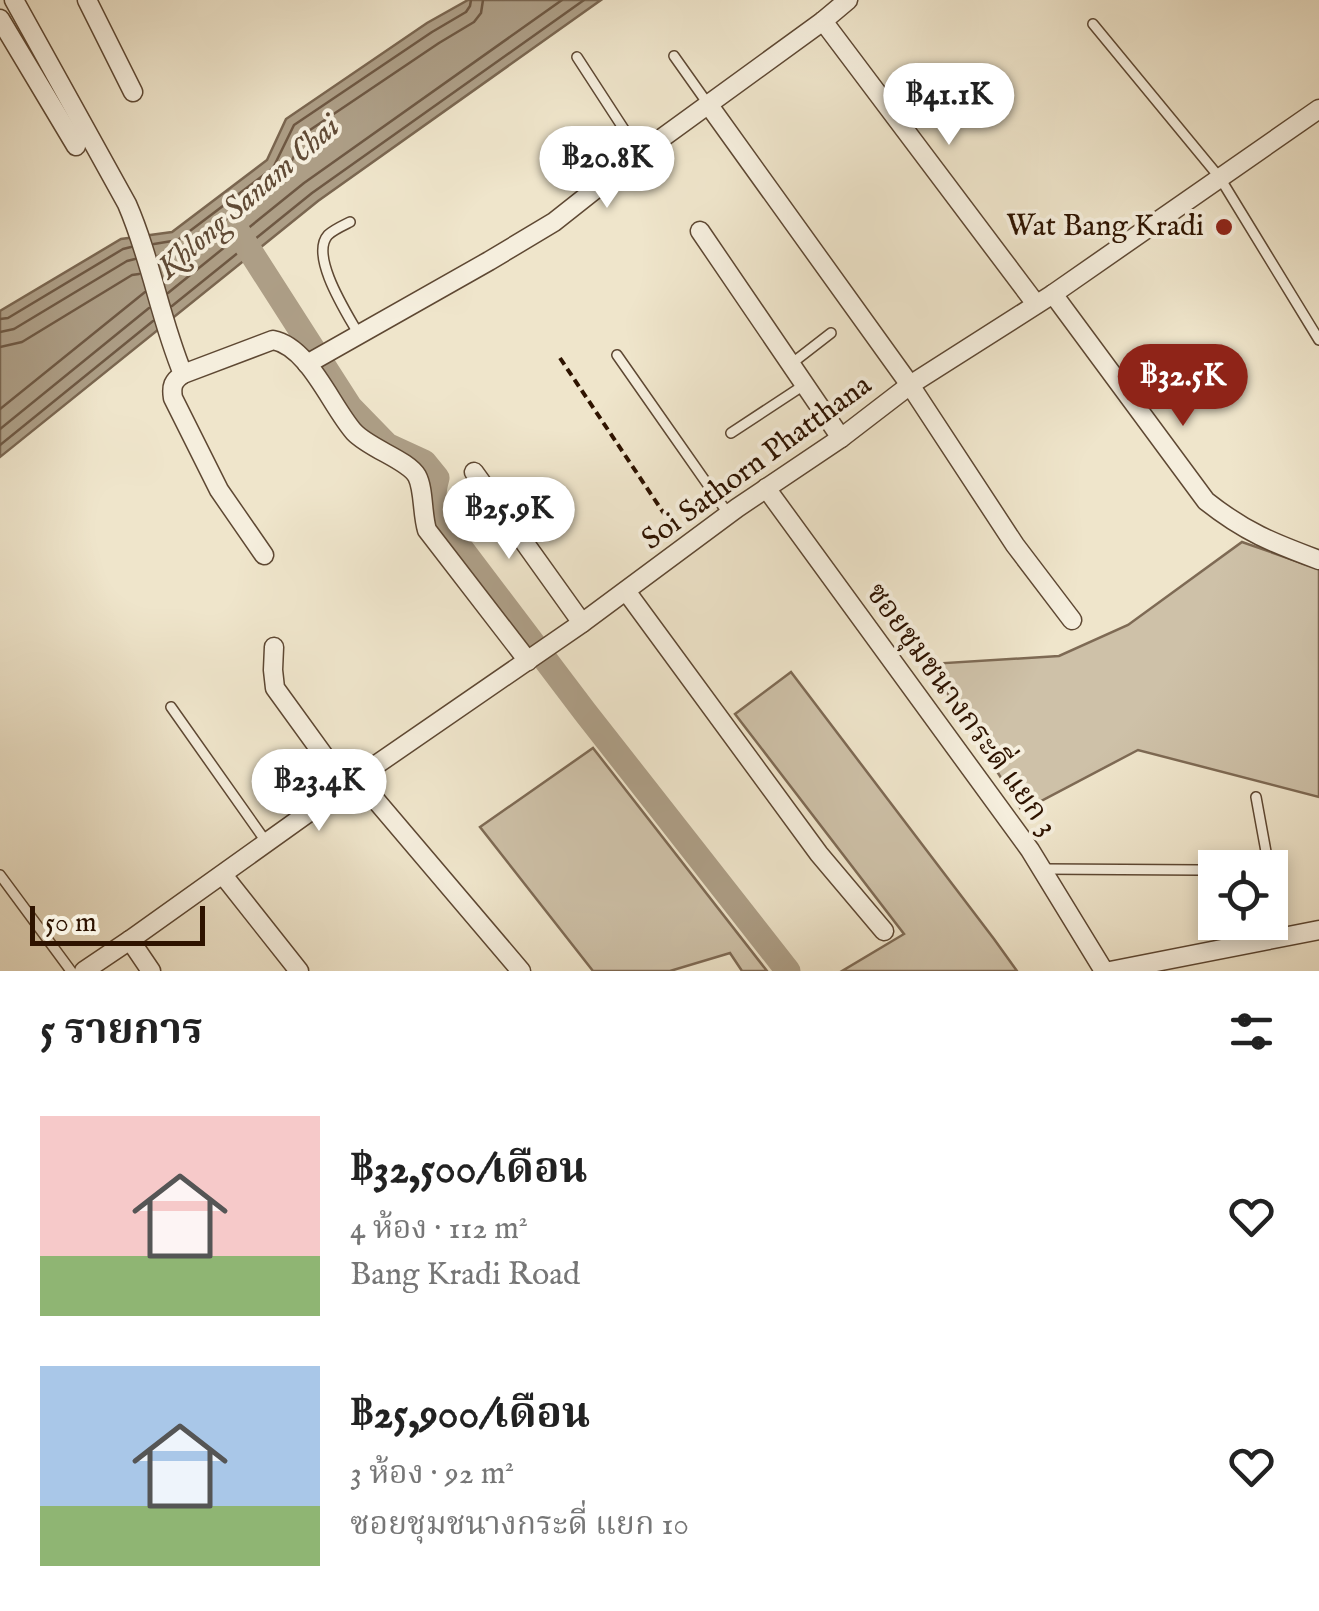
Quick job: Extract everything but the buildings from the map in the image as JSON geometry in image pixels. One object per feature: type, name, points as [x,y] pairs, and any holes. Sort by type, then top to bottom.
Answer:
[{"type":"street","points":[[14,0],[128,204],[182,374]]},
{"type":"street","points":[[87,0],[133,92]]},
{"type":"street","points":[[314,360],[554,222],[848,0]]},
{"type":"street","points":[[0,20],[76,146]]},
{"type":"street","points":[[824,21],[1036,304]]},
{"type":"street","points":[[708,104],[910,385],[1015,545],[1072,620]]},
{"type":"street","name":"Soi Sathorn Phatthana","points":[[84,971],[530,660],[910,385],[1052,294],[1319,110]]},
{"type":"street","points":[[700,231],[841,438]]},
{"type":"street","points":[[1052,294],[1206,501],[1234,524],[1319,560]]},
{"type":"street","points":[[264,555],[202,460],[171,388],[182,374],[273,340],[314,360],[356,434],[415,472],[420,480],[422,516],[427,530],[530,660]]},
{"type":"street","points":[[474,472],[582,623]]},
{"type":"street","name":"ซอยชุมชนางกระดี่ แยก 3","points":[[766,488],[1041,869],[1107,971],[1270,940]]},
{"type":"street","points":[[626,591],[819,854],[884,930]]},
{"type":"street","points":[[274,647],[276,688],[352,782],[521,971]]},
{"type":"street","points":[[222,874],[299,971]]},
{"type":"street","name":"ซอยชุมชนางกระดี่ แยก 3","points":[[1288,937],[1319,930]]},
{"type":"street","points":[[130,940],[151,971]]},
{"type":"lane","points":[[1092,24],[1220,178],[1319,340]]},
{"type":"lane","points":[[578,56],[640,154]]},
{"type":"lane","points":[[674,56],[708,104]]},
{"type":"lane","points":[[350,222],[328,235],[324,257],[330,282],[359,335]]},
{"type":"lane","points":[[791,364],[831,333]]},
{"type":"lane","points":[[618,355],[729,515]]},
{"type":"lane","points":[[731,433],[804,384]]},
{"type":"lane","points":[[170,707],[267,842]]},
{"type":"lane","points":[[1256,798],[1265,850]]},
{"type":"lane","points":[[1041,869],[1198,870]]},
{"type":"lane","points":[[0,875],[71,971]]},
{"type":"path","points":[[560,358],[686,546]]},
{"type":"shaded area","points":[[1242,542],[1319,569],[1319,797],[1138,750],[1022,811],[929,664],[1059,656],[1128,625]]},
{"type":"shaded area","points":[[791,672],[1017,971],[842,971],[904,934],[735,714]]},
{"type":"shaded area","points":[[593,748],[767,971],[742,971],[730,953],[670,971],[593,971],[480,827]]},
{"type":"water","name":"Khlong Sanam Chai","points":[[468,0],[601,0],[318,201],[0,457],[0,311],[121,239],[172,232],[267,160],[286,119],[427,23]]},
{"type":"waterway","name":"Khlong Sanam Chai","points":[[236,229],[350,407],[387,445],[424,462],[437,478],[434,501],[442,523],[788,971]]},
{"type":"place","name":"Wat Bang Kradi","points":[[1224,227]]}]
